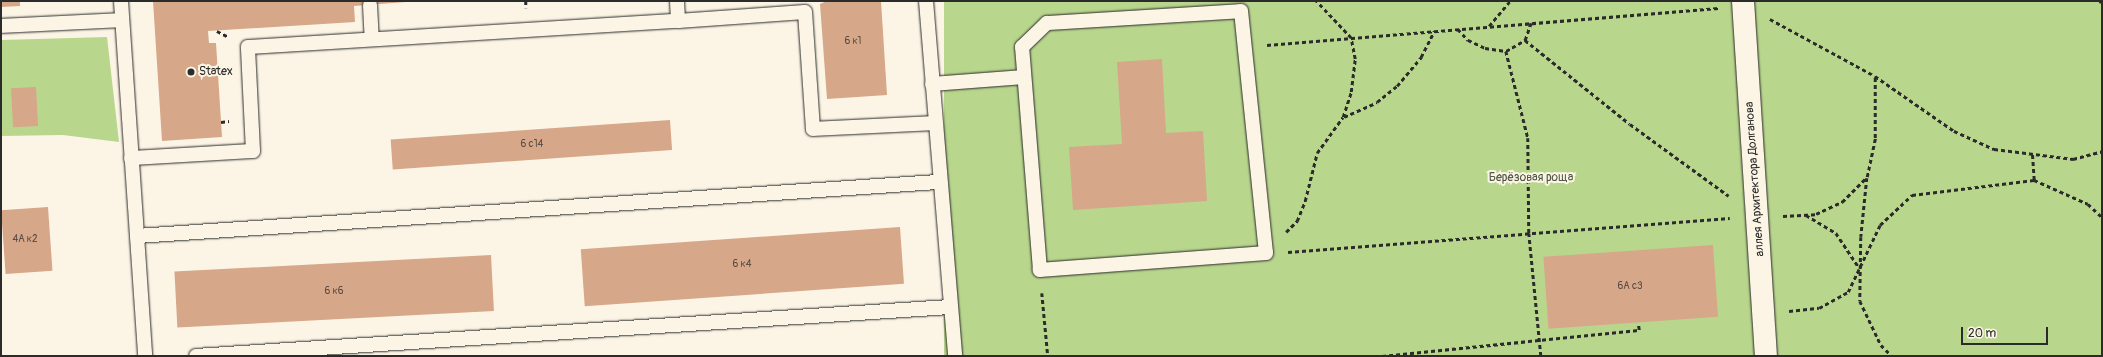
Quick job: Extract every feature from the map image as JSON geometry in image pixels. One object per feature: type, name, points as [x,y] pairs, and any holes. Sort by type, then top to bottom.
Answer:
[{"type":"street","name":"аллея Архитектора Долганова","points":[[1743,3],[1766,356]]},
{"type":"lane","points":[[121,1],[145,356]]},
{"type":"lane","points":[[677,1],[678,20]]},
{"type":"lane","points":[[926,1],[938,182],[955,356]]},
{"type":"lane","points":[[370,5],[372,39]]},
{"type":"lane","points":[[1241,11],[1245,47],[1266,253],[1040,270],[1022,47],[1047,23],[1241,11]]},
{"type":"lane","points":[[131,158],[253,151],[248,46],[805,12],[813,129],[934,123]]},
{"type":"lane","points":[[1,26],[122,20]]},
{"type":"lane","points":[[932,84],[1024,77]]},
{"type":"lane","points":[[137,236],[938,182]]},
{"type":"lane","points":[[196,356],[950,307]]},
{"type":"path","points":[[1280,252],[1282,236],[1297,221],[1305,201],[1316,153],[1343,117],[1352,92],[1355,59],[1351,38],[1316,1]]},
{"type":"path","points":[[1489,27],[1510,1]]},
{"type":"path","points":[[1245,47],[1489,27],[1743,3],[1875,76],[1954,131],[1994,149],[2073,159],[2102,151]]},
{"type":"path","points":[[1458,29],[1468,40],[1485,48],[1506,51],[1525,40],[1531,23]]},
{"type":"path","points":[[1343,117],[1377,102],[1397,86],[1421,56],[1434,31]]},
{"type":"path","points":[[1525,40],[1630,124],[1757,216]]},
{"type":"path","points":[[1506,51],[1528,138],[1529,233],[1541,356]]},
{"type":"path","points":[[1875,76],[1875,138],[1868,177],[1860,270],[1860,301],[1881,345],[1892,356]]},
{"type":"path","points":[[2032,153],[2034,180]]},
{"type":"path","points":[[1266,253],[1757,216],[1805,214],[1842,202],[1868,177]]},
{"type":"path","points":[[1763,314],[1819,308],[1848,292],[1860,270],[1880,225],[1912,195],[2034,180],[2088,204],[2102,217]]},
{"type":"path","points":[[1805,214],[1836,233],[1860,270]]},
{"type":"path","points":[[1040,270],[1048,356]]},
{"type":"path","points":[[1382,356],[1639,330],[1638,323]]},
{"type":"green space","name":"Берёзовая роща","points":[[944,1],[2102,1],[2102,356],[944,356]]},
{"type":"green space","points":[[107,37],[119,142],[63,135],[1,136],[1,40]]},
{"type":"building","points":[[1,1],[20,1],[20,6],[1,7]]},
{"type":"building","points":[[153,1],[406,2],[354,6],[355,22],[208,31],[209,43],[216,43],[222,137],[162,141]]},
{"type":"building","points":[[827,1],[881,1],[887,95],[827,99],[820,4]]},
{"type":"building","points":[[1162,59],[1166,133],[1203,131],[1207,201],[1073,210],[1069,147],[1122,144],[1117,62]]},
{"type":"building","points":[[36,87],[38,126],[13,127],[11,88]]},
{"type":"building","points":[[670,120],[672,150],[393,169],[391,140]]},
{"type":"building","points":[[48,207],[52,271],[6,274],[1,210]]},
{"type":"building","points":[[900,227],[904,284],[585,306],[581,249]]},
{"type":"building","points":[[1713,245],[1718,317],[1548,329],[1543,257]]},
{"type":"building","points":[[491,255],[494,311],[177,328],[174,272]]},
{"type":"place","name":"Statex","points":[[191,72]]}]
